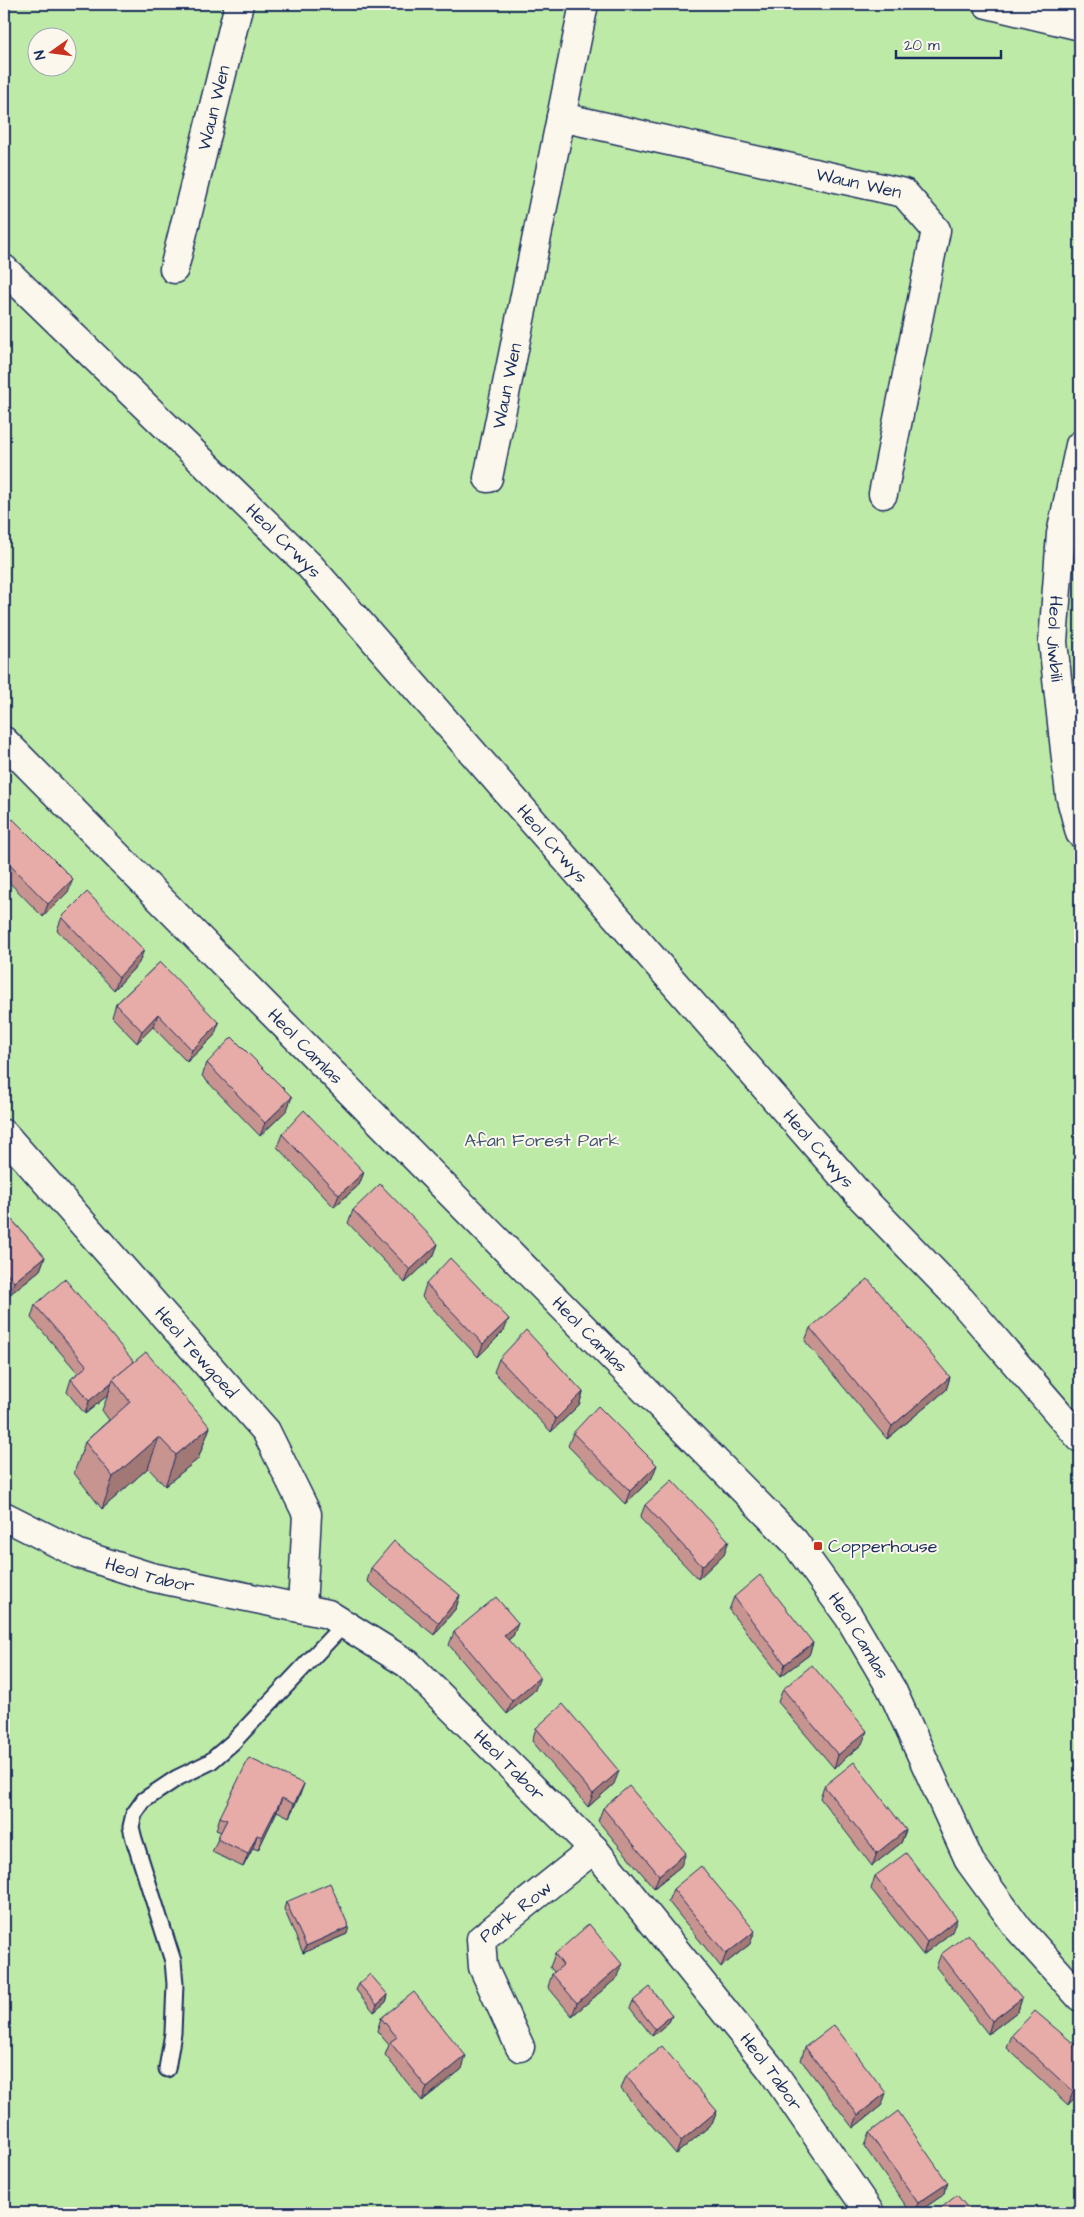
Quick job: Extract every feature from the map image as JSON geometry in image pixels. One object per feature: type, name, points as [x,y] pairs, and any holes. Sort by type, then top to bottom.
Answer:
[{"type":"street","name":"Waun Wen","points":[[174,269],[239,4]]},
{"type":"street","name":"Waun Wen","points":[[488,478],[584,4]]},
{"type":"street","points":[[987,4],[1080,26]]},
{"type":"street","name":"Waun Wen","points":[[561,117],[904,193],[936,230],[883,494]]},
{"type":"street","name":"Heol Crwys","points":[[4,269],[309,564],[861,1197],[961,1300],[1080,1438]]},
{"type":"street","name":"Heol Jiwbili","points":[[1080,445],[1061,534],[1053,642],[1070,794],[1080,833]]},
{"type":"street","name":"Heol Camlas","points":[[4,742],[794,1541],[849,1617],[892,1690],[970,1862],[1018,1928],[1080,1997]]},
{"type":"street","name":"Heol Tewgoed","points":[[4,1134],[266,1431],[307,1514],[302,1608]]},
{"type":"street","name":"Heol Tabor","points":[[4,1516],[79,1554],[151,1577],[328,1614],[408,1664],[594,1850],[771,2069],[870,2213]]},
{"type":"street","name":"Park Row","points":[[520,2047],[483,1967],[481,1939],[594,1850]]},
{"type":"lane","points":[[167,2068],[173,2033],[175,1984],[173,1961],[134,1839],[131,1827],[134,1814],[144,1800],[177,1778],[210,1762],[232,1742],[344,1624]]},
{"type":"green space","name":"Afan Forest Park","points":[[4,4],[1080,4],[1080,2213],[4,2213]]},
{"type":"building","points":[[13,819],[73,879],[48,904],[4,859],[4,828]]},
{"type":"building","points":[[87,892],[144,950],[119,977],[62,917]]},
{"type":"building","points":[[160,962],[219,1023],[192,1050],[158,1014],[142,1031],[116,1004]]},
{"type":"building","points":[[232,1037],[292,1097],[265,1123],[207,1063]]},
{"type":"building","points":[[304,1110],[364,1172],[339,1195],[282,1134]]},
{"type":"building","points":[[380,1184],[438,1244],[410,1270],[353,1210]]},
{"type":"building","points":[[4,1211],[45,1257],[14,1282],[4,1270]]},
{"type":"building","points":[[450,1258],[509,1319],[483,1344],[426,1284]]},
{"type":"building","points":[[65,1279],[134,1362],[89,1401],[71,1379],[87,1366],[35,1305]]},
{"type":"building","points":[[868,1279],[950,1377],[892,1426],[810,1328]]},
{"type":"building","points":[[526,1330],[583,1392],[556,1419],[499,1359]]},
{"type":"building","points":[[146,1352],[210,1427],[176,1455],[159,1437],[113,1477],[85,1442],[130,1402],[113,1379]]},
{"type":"building","points":[[598,1406],[657,1465],[630,1491],[573,1433]]},
{"type":"building","points":[[672,1480],[729,1541],[702,1566],[645,1505]]},
{"type":"building","points":[[394,1541],[460,1595],[439,1623],[371,1568]]},
{"type":"building","points":[[760,1575],[813,1643],[785,1664],[734,1597]]},
{"type":"building","points":[[496,1597],[518,1623],[504,1635],[540,1677],[512,1701],[454,1632]]},
{"type":"building","points":[[812,1665],[867,1731],[838,1755],[783,1689]]},
{"type":"building","points":[[563,1704],[619,1771],[593,1794],[536,1728]]},
{"type":"building","points":[[249,1758],[304,1784],[294,1804],[282,1798],[262,1837],[257,1835],[248,1854],[217,1839],[227,1820],[220,1817]]},
{"type":"building","points":[[854,1762],[906,1830],[877,1853],[824,1786]]},
{"type":"building","points":[[629,1786],[686,1853],[659,1875],[603,1808]]},
{"type":"building","points":[[906,1853],[957,1919],[927,1942],[875,1876]]},
{"type":"building","points":[[701,1866],[755,1931],[726,1954],[673,1889]]},
{"type":"building","points":[[330,1883],[349,1927],[306,1946],[286,1902]]},
{"type":"building","points":[[589,1924],[622,1964],[577,2003],[552,1974],[563,1965],[555,1954]]},
{"type":"building","points":[[968,1934],[1022,1998],[992,2021],[941,1954]]},
{"type":"building","points":[[370,1974],[388,1995],[377,2005],[359,1984]]},
{"type":"building","points":[[650,1987],[672,2015],[655,2029],[633,2001]]},
{"type":"building","points":[[414,1992],[466,2056],[427,2088],[390,2042],[397,2037],[381,2018]]},
{"type":"building","points":[[1035,2011],[1080,2049],[1080,2084],[1073,2092],[1012,2035]]},
{"type":"building","points":[[834,2025],[886,2093],[858,2115],[805,2047]]},
{"type":"building","points":[[662,2046],[717,2111],[681,2141],[626,2076]]},
{"type":"building","points":[[898,2111],[948,2183],[918,2203],[869,2133]]},
{"type":"building","points":[[957,2195],[972,2213],[935,2213]]},
{"type":"place","name":"Copperhouse","points":[[818,1546]]}]
